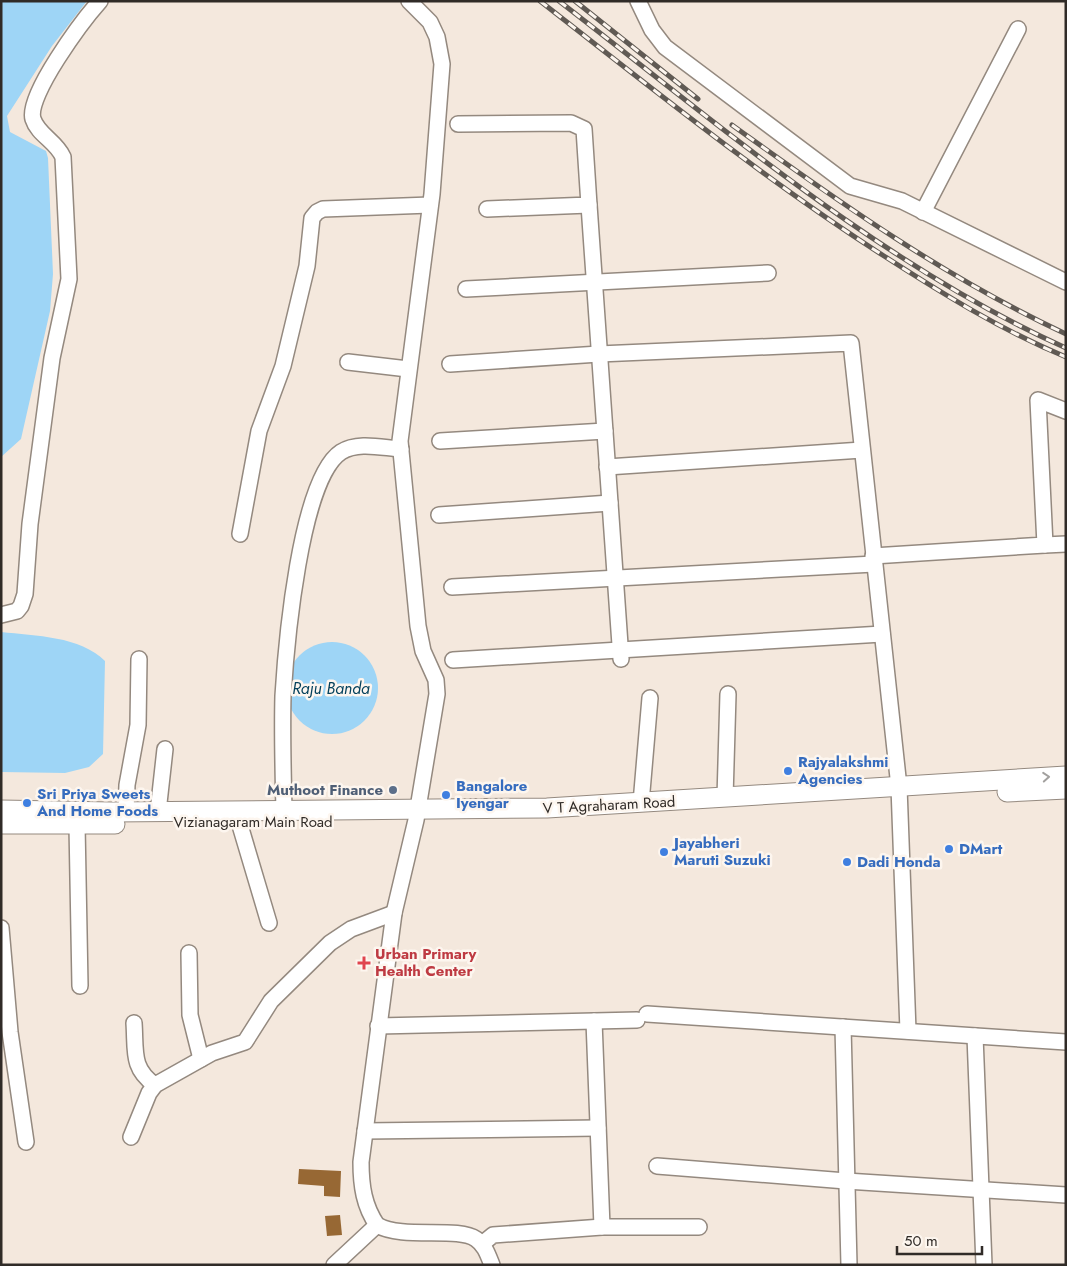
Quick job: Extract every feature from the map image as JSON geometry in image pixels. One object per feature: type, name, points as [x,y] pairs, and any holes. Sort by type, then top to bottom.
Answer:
[{"type":"main road","name":"V T Agraharam Road","points":[[1,810],[158,812],[284,810],[507,820],[664,813],[1066,776]]},
{"type":"main road","name":"V T Agraharam Road","points":[[417,815],[726,798],[899,792],[1066,790]]},
{"type":"main road","name":"Vizianagaram Main Road","points":[[1,824],[77,826],[417,815]]},
{"type":"street","points":[[1,615],[16,611],[21,606],[25,594],[30,524],[52,358],[69,279],[63,158],[56,145],[35,125],[32,108],[46,76],[100,1]]},
{"type":"street","points":[[409,1],[430,22],[437,37],[442,64],[430,205],[400,441],[418,626],[423,651],[436,680],[437,694],[417,815],[394,913],[365,1131],[361,1181],[365,1202],[376,1225],[394,1232],[468,1235],[482,1244],[492,1265]]},
{"type":"street","points":[[638,1],[652,30],[662,44],[825,169],[859,190],[891,197],[1066,282]]},
{"type":"street","points":[[923,212],[1018,29]]},
{"type":"street","points":[[458,124],[571,123],[584,129],[620,655]]},
{"type":"street","points":[[240,534],[259,431],[283,366],[308,266],[312,218],[323,209],[430,205]]},
{"type":"street","points":[[487,209],[589,205]]},
{"type":"street","points":[[466,289],[768,273]]},
{"type":"street","points":[[450,364],[599,354],[851,343],[899,792],[908,1031]]},
{"type":"street","points":[[348,362],[408,369]]},
{"type":"street","points":[[1045,545],[1038,400],[1066,411]]},
{"type":"street","points":[[440,441],[605,431]]},
{"type":"street","points":[[284,810],[284,695],[304,529],[321,480],[332,460],[341,452],[360,446],[401,449]]},
{"type":"street","points":[[607,467],[862,450]]},
{"type":"street","points":[[439,515],[610,503]]},
{"type":"street","points":[[452,587],[874,560],[1066,544]]},
{"type":"street","points":[[453,660],[620,655],[882,634]]},
{"type":"street","points":[[126,812],[127,786],[138,725],[139,659]]},
{"type":"street","points":[[726,798],[728,694]]},
{"type":"street","points":[[641,803],[650,698]]},
{"type":"street","points":[[158,812],[165,749]]},
{"type":"street","points":[[239,822],[269,923]]},
{"type":"street","points":[[77,826],[80,986]]},
{"type":"street","points":[[132,1137],[149,1093],[155,1085],[201,1059],[245,1042],[276,994],[340,936],[394,913]]},
{"type":"street","points":[[1,928],[10,1032],[26,1142]]},
{"type":"street","points":[[189,952],[190,1015],[201,1059]]},
{"type":"street","points":[[378,1026],[594,1021],[642,1017],[843,1027],[1066,1042]]},
{"type":"street","points":[[594,1021],[602,1227]]},
{"type":"street","points":[[134,1023],[138,1068],[144,1078],[155,1085]]},
{"type":"street","points":[[843,1027],[849,1265]]},
{"type":"street","points":[[975,1036],[984,1265]]},
{"type":"street","points":[[365,1131],[598,1128]]},
{"type":"street","points":[[657,1166],[846,1181],[1066,1195]]},
{"type":"street","points":[[334,1265],[376,1225]]},
{"type":"street","points":[[482,1244],[493,1235],[602,1227],[698,1227]]},
{"type":"water","points":[[1,1],[87,1],[52,46],[7,116],[10,132],[46,151],[48,158],[53,274],[50,311],[21,439],[1,457]]},
{"type":"water","points":[[1,632],[43,636],[70,642],[83,646],[105,661],[103,754],[89,767],[65,773],[1,772]]},
{"type":"water","name":"Raju Banda","points":[[323,642],[341,642],[358,649],[371,662],[378,679],[378,697],[371,714],[358,727],[341,734],[323,734],[306,727],[293,714],[286,697],[286,679],[293,662],[306,649]]},
{"type":"building","points":[[299,1169],[341,1171],[340,1197],[324,1196],[324,1186],[298,1184]]},
{"type":"building","points":[[340,1215],[342,1235],[327,1236],[325,1216]]},
{"type":"railway","points":[[540,1],[709,133],[839,227],[950,298],[1018,335],[1066,357]]},
{"type":"railway","points":[[559,1],[803,190],[867,234],[932,276],[998,315],[1066,348]]},
{"type":"railway","points":[[575,1],[698,99]]},
{"type":"railway","points":[[732,125],[853,210],[936,264],[978,289],[1066,334]]},
{"type":"place","name":"Rajyalakshmi Agencies","points":[[788,771]]},
{"type":"place","name":"Muthoot Finance","points":[[393,790]]},
{"type":"place","name":"Bangalore Iyengar","points":[[446,795]]},
{"type":"place","name":"Sri Priya Sweets And Home Foods","points":[[27,803]]},
{"type":"place","name":"DMart","points":[[949,849]]},
{"type":"place","name":"Jayabheri Maruti Suzuki","points":[[664,852]]},
{"type":"place","name":"Dadi Honda","points":[[847,862]]},
{"type":"place","name":"Urban Primary Health Center","points":[[364,963]]}]
